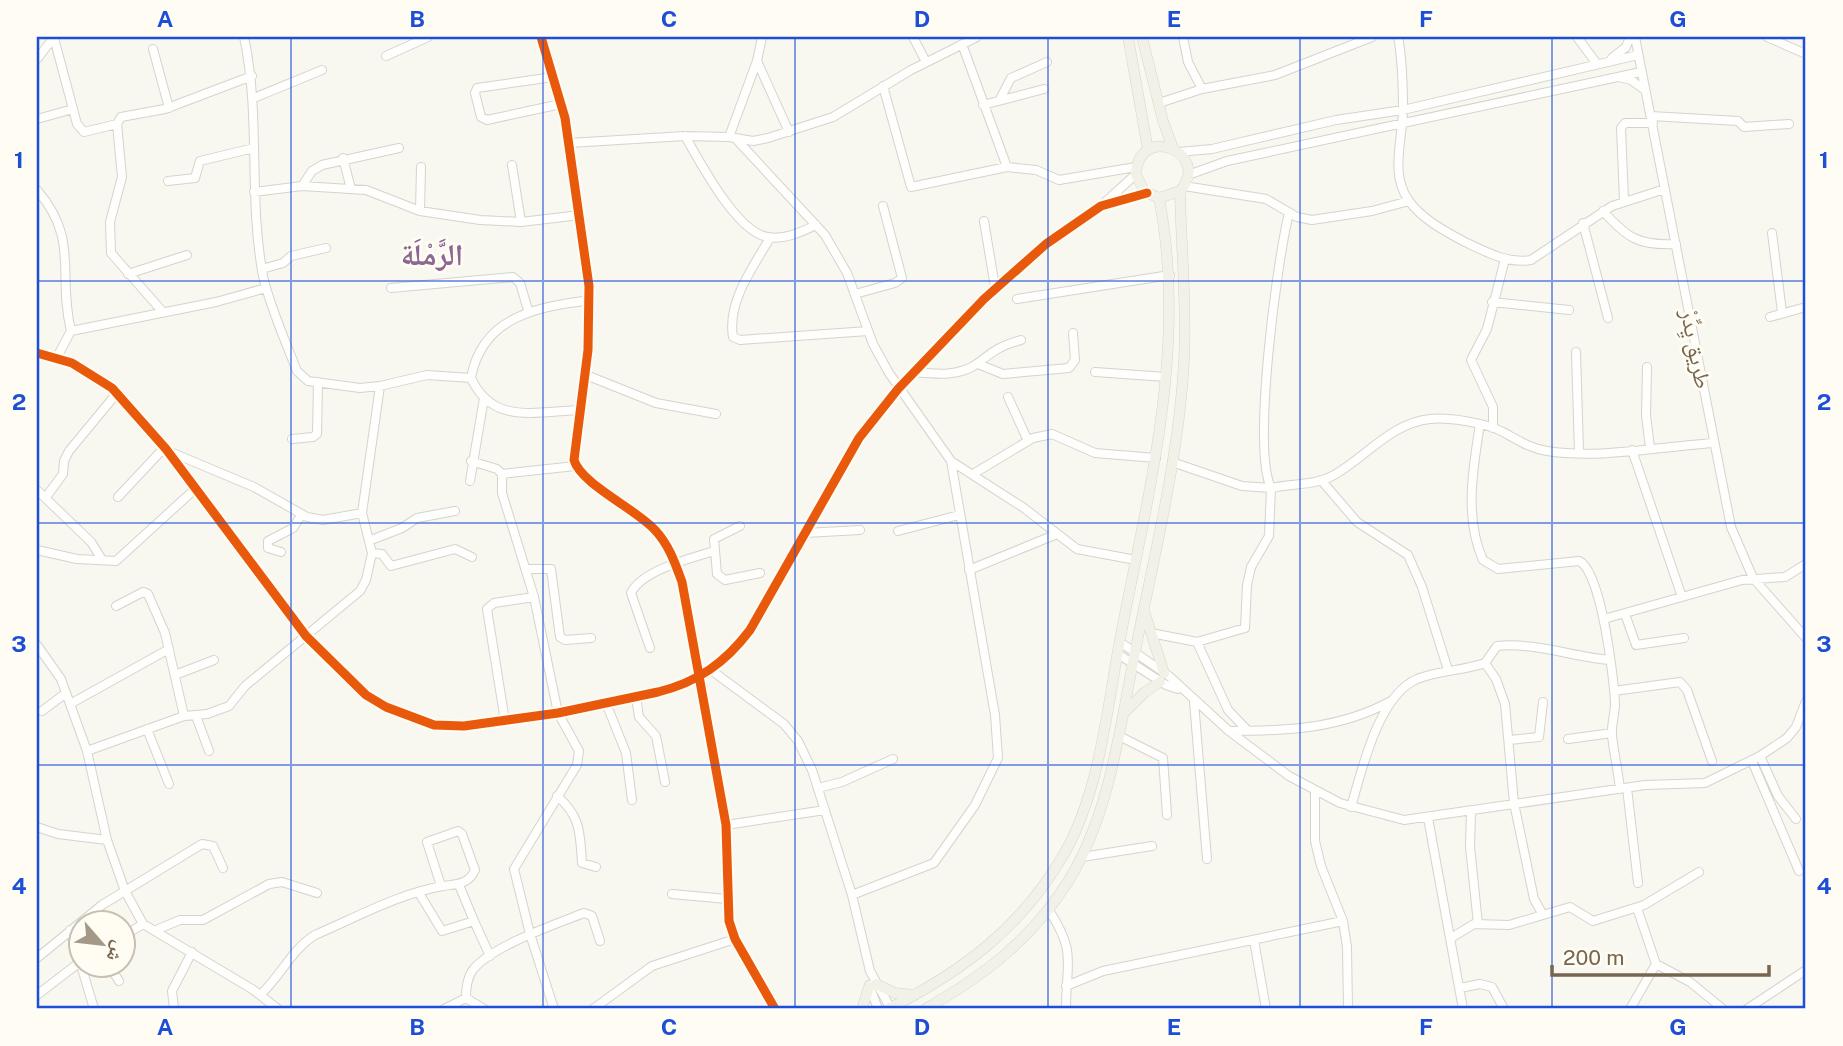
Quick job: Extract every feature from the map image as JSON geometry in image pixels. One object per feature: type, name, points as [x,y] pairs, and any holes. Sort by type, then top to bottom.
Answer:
[{"type":"main road","points":[[1128,37],[1148,150]]},
{"type":"main road","points":[[928,1009],[1008,955],[1048,909],[1082,857],[1094,825],[1119,736],[1172,462],[1184,363],[1186,318],[1182,189],[1188,175],[1186,162],[1176,150],[1159,103],[1142,37]]},
{"type":"main road","points":[[1176,150],[1160,146],[1148,150],[1136,170],[1139,185],[1147,193],[1159,198],[1182,189]]},
{"type":"main road","points":[[890,1009],[953,975],[989,946],[1024,911],[1066,851],[1092,783],[1156,458],[1166,377],[1170,275],[1159,198]]},
{"type":"main road","points":[[1122,718],[1138,698],[1162,677],[1144,612]]},
{"type":"main road","points":[[862,1009],[872,986],[895,993],[915,995]]},
{"type":"street","points":[[244,37],[254,98],[254,192],[262,269],[266,288],[297,371],[308,381],[360,388],[427,375],[471,378]]},
{"type":"street","points":[[386,57],[428,37]]},
{"type":"street","points":[[541,37],[561,104],[569,143],[590,300],[586,375],[575,466]]},
{"type":"street","points":[[913,37],[926,62]]},
{"type":"street","points":[[569,143],[685,136],[759,141],[833,117],[926,62],[977,37]]},
{"type":"street","points":[[1184,37],[1188,62],[1202,89]]},
{"type":"street","points":[[1159,103],[1202,89],[1275,75],[1372,37]]},
{"type":"street","points":[[1398,37],[1403,110],[1398,152],[1401,181],[1409,201],[1450,234],[1505,259],[1535,259],[1603,211],[1624,200],[1665,189]]},
{"type":"street","points":[[1577,37],[1597,64]]},
{"type":"street","points":[[1607,62],[1621,52],[1633,37]]},
{"type":"street","name":"طريق يِدِّرْ","points":[[1633,37],[1652,120],[1731,527],[1753,578],[1806,638]]},
{"type":"street","points":[[1767,37],[1806,54]]},
{"type":"street","points":[[37,59],[54,38]]},
{"type":"street","points":[[54,38],[79,129],[84,132],[117,124]]},
{"type":"street","points":[[732,138],[757,61],[760,39]]},
{"type":"street","points":[[962,44],[1007,167]]},
{"type":"street","points":[[153,49],[169,108]]},
{"type":"street","points":[[1176,150],[1226,146],[1336,120],[1403,110],[1638,55]]},
{"type":"street","points":[[757,61],[789,131]]},
{"type":"street","points":[[1000,99],[1011,78],[1047,62]]},
{"type":"street","points":[[254,98],[322,70]]},
{"type":"street","points":[[1188,175],[1227,161],[1609,76],[1641,72]]},
{"type":"street","points":[[162,311],[112,258],[110,222],[122,177],[117,124],[121,117],[169,108],[252,76]]},
{"type":"street","points":[[1609,76],[1627,79],[1645,90]]},
{"type":"street","points":[[553,77],[477,88],[475,93],[481,117],[487,120],[561,104]]},
{"type":"street","points":[[883,86],[911,187],[1007,167],[1036,170],[1059,180],[1136,170]]},
{"type":"street","points":[[983,105],[1044,89]]},
{"type":"street","points":[[37,119],[73,109]]},
{"type":"street","points":[[1624,200],[1621,128],[1625,123],[1652,120],[1738,121],[1744,127],[1789,124]]},
{"type":"street","points":[[685,136],[727,202],[752,230],[770,238],[787,237],[816,225]]},
{"type":"street","points":[[732,138],[816,225],[835,251],[869,331],[898,388],[951,461],[1083,551],[1136,560]]},
{"type":"street","points":[[168,181],[195,178],[200,161],[254,148]]},
{"type":"street","points":[[302,186],[312,171],[343,158],[398,148]]},
{"type":"street","points":[[343,158],[351,189]]},
{"type":"street","points":[[512,165],[521,222]]},
{"type":"street","points":[[420,211],[421,167]]},
{"type":"street","points":[[37,353],[57,357],[95,376],[117,393],[165,449],[306,636],[366,695],[407,717],[434,725],[464,726],[558,713],[636,697],[699,679],[737,648],[750,630],[859,438],[898,388],[995,287],[1036,252],[1101,206],[1136,170]]},
{"type":"street","points":[[254,192],[302,186],[366,190],[420,211],[480,220],[521,222],[580,215]]},
{"type":"street","points":[[1182,189],[1266,199],[1289,213],[1312,220],[1409,201]]},
{"type":"street","points":[[37,190],[52,208],[64,238],[64,290],[71,331],[57,357]]},
{"type":"street","points":[[1101,206],[1147,193]]},
{"type":"street","points":[[855,294],[895,283],[902,278],[883,206]]},
{"type":"street","points":[[1603,211],[1630,238],[1657,245],[1676,244]]},
{"type":"street","points":[[1151,633],[1197,642],[1242,629],[1247,624],[1247,585],[1251,567],[1269,536],[1271,488],[1264,461],[1265,410],[1283,241],[1289,213]]},
{"type":"street","points":[[984,221],[995,287]]},
{"type":"street","points":[[1583,223],[1608,318]]},
{"type":"street","points":[[1772,233],[1782,313]]},
{"type":"street","points":[[770,238],[742,288],[732,324],[733,337],[740,340],[869,331]]},
{"type":"street","points":[[262,269],[283,263],[294,255],[326,248]]},
{"type":"street","points":[[128,274],[187,255]]},
{"type":"street","points":[[1493,428],[1493,407],[1471,360],[1487,329],[1505,259]]},
{"type":"street","points":[[1017,299],[1170,275]]},
{"type":"street","points":[[391,288],[513,277],[520,283],[528,310]]},
{"type":"street","points":[[71,331],[216,302],[266,288]]},
{"type":"street","points":[[581,410],[506,411],[493,407],[471,378],[478,353],[489,339],[528,310],[590,300]]},
{"type":"street","points":[[1492,302],[1569,310]]},
{"type":"street","points":[[1770,317],[1806,307]]},
{"type":"street","points":[[978,364],[1003,374],[1069,368],[1075,360],[1073,333]]},
{"type":"street","points":[[914,373],[942,374],[978,364],[996,347],[1021,340]]},
{"type":"street","points":[[1576,352],[1579,452]]},
{"type":"street","points":[[1647,368],[1646,415],[1650,448]]},
{"type":"street","points":[[1095,372],[1166,377]]},
{"type":"street","points":[[586,375],[656,403],[716,414]]},
{"type":"street","points":[[292,439],[313,438],[317,434],[317,382]]},
{"type":"street","points":[[87,751],[184,716],[196,716],[234,703],[245,686],[360,592],[366,580],[372,553],[371,540],[362,513],[380,386]]},
{"type":"street","points":[[46,497],[63,474],[64,461],[69,451],[117,393]]},
{"type":"street","points":[[1008,397],[1028,441]]},
{"type":"street","points":[[470,481],[471,461],[484,398]]},
{"type":"street","points":[[1172,462],[1242,486],[1271,488],[1321,481],[1357,460],[1400,428],[1441,418],[1493,428],[1536,449],[1579,452],[1713,443]]},
{"type":"street","points":[[1480,424],[1471,485],[1476,536],[1483,560],[1498,569],[1583,562],[1591,573],[1604,619],[1614,691],[1612,733],[1624,789],[1638,883]]},
{"type":"street","points":[[973,474],[1028,441],[1052,434],[1095,453],[1156,458]]},
{"type":"street","points":[[118,496],[165,449]]},
{"type":"street","points":[[165,449],[254,486],[302,514],[323,520],[362,513]]},
{"type":"street","points":[[1632,450],[1682,597]]},
{"type":"street","points":[[471,461],[497,469],[502,474],[502,493],[534,597],[558,713],[579,751],[580,759],[514,869],[530,934],[554,1009]]},
{"type":"street","points":[[852,895],[934,863],[961,828],[995,769],[998,758],[995,715],[951,461]]},
{"type":"street","points":[[502,474],[547,472],[575,466]]},
{"type":"street","points":[[575,466],[653,528],[666,542],[682,582],[726,825],[727,898],[735,939],[775,1009]]},
{"type":"street","points":[[1321,481],[1357,522],[1408,555],[1422,587],[1448,670]]},
{"type":"street","points":[[37,550],[77,559],[102,558],[116,561],[195,489]]},
{"type":"street","points":[[37,491],[91,542],[102,558]]},
{"type":"street","points":[[371,540],[402,528],[417,518],[455,511]]},
{"type":"street","points":[[281,552],[268,548],[268,541],[293,528],[302,514]]},
{"type":"street","points":[[898,531],[959,515]]},
{"type":"street","points":[[740,526],[716,536],[714,551],[717,574],[722,579],[760,573]]},
{"type":"street","points":[[805,533],[860,530]]},
{"type":"street","points":[[969,570],[1057,534]]},
{"type":"street","points":[[372,553],[382,554],[391,566],[455,549],[472,557]]},
{"type":"street","points":[[650,648],[632,593],[640,582],[675,563],[714,551]]},
{"type":"street","points":[[1604,619],[1753,578],[1785,577],[1806,564]]},
{"type":"street","points":[[526,569],[551,569],[560,637],[565,640],[591,638]]},
{"type":"street","points":[[116,607],[143,592],[148,593],[169,649],[184,716]]},
{"type":"street","points":[[505,721],[487,609],[494,603],[534,597]]},
{"type":"street","points":[[1625,614],[1636,645],[1684,638]]},
{"type":"street","points":[[1120,642],[1229,732],[1289,776],[1315,792],[1388,818],[1428,818],[1514,803],[1624,789],[1705,783],[1756,759],[1794,733],[1806,701]]},
{"type":"street","points":[[1197,642],[1228,710],[1248,731]]},
{"type":"street","points":[[37,645],[51,662],[66,693],[87,751],[107,840],[125,891],[144,924],[260,995],[278,1009]]},
{"type":"street","points":[[1229,732],[1336,724],[1365,715],[1391,701],[1417,679],[1448,670],[1467,670],[1485,663],[1497,646],[1518,645],[1576,657],[1610,660]]},
{"type":"street","points":[[70,704],[169,649]]},
{"type":"street","points":[[1118,654],[1162,677]]},
{"type":"street","points":[[175,675],[214,660]]},
{"type":"street","points":[[1485,663],[1502,693],[1510,740],[1514,803],[1534,899],[1543,915]]},
{"type":"street","points":[[711,670],[784,724],[798,741],[818,788],[852,895],[878,1009]]},
{"type":"street","points":[[1614,691],[1680,682],[1687,690],[1712,761]]},
{"type":"street","points":[[42,711],[66,693]]},
{"type":"street","points":[[636,697],[639,717],[656,736],[665,782]]},
{"type":"street","points":[[1351,807],[1366,757],[1391,701]]},
{"type":"street","points":[[1194,702],[1208,859]]},
{"type":"street","points":[[1510,740],[1539,737],[1543,702]]},
{"type":"street","points":[[606,703],[626,752],[632,800]]},
{"type":"street","points":[[196,716],[209,751]]},
{"type":"street","points":[[147,729],[169,784]]},
{"type":"street","points":[[1569,739],[1612,733]]},
{"type":"street","points":[[1119,736],[1163,758],[1167,815]]},
{"type":"street","points":[[818,788],[842,782],[893,759]]},
{"type":"street","points":[[1756,759],[1796,819]]},
{"type":"street","points":[[1756,759],[1799,871]]},
{"type":"street","points":[[1315,792],[1315,841],[1321,866],[1343,921],[1347,947],[1348,1009]]},
{"type":"street","points":[[557,796],[568,805],[579,822],[582,863],[596,867]]},
{"type":"street","points":[[726,825],[825,810]]},
{"type":"street","points":[[1471,812],[1471,848],[1478,924]]},
{"type":"street","points":[[1428,818],[1463,1009]]},
{"type":"street","points":[[260,995],[275,983],[305,941],[419,893],[441,886],[459,885],[471,878],[475,870],[462,834],[458,831],[427,842],[441,886]]},
{"type":"street","points":[[39,832],[107,840]]},
{"type":"street","points":[[100,909],[202,844],[213,846],[223,868]]},
{"type":"street","points":[[1082,857],[1152,846]]},
{"type":"street","points":[[1451,938],[1469,925],[1509,925],[1570,907],[1593,921],[1637,908],[1699,873]]},
{"type":"street","points":[[156,930],[180,920],[203,920],[269,884],[282,882],[317,894]]},
{"type":"street","points":[[459,885],[490,956]]},
{"type":"street","points":[[419,893],[442,931],[474,921]]},
{"type":"street","points":[[672,894],[727,898]]},
{"type":"street","points":[[1637,908],[1656,964],[1690,982],[1723,1009]]},
{"type":"street","points":[[1048,909],[1068,942],[1070,959],[1066,1009]]},
{"type":"street","points":[[466,998],[471,972],[490,956],[530,934],[584,913],[592,916],[600,941]]},
{"type":"street","points":[[1066,986],[1103,971],[1343,921]]},
{"type":"street","points":[[136,929],[144,924]]},
{"type":"street","points":[[37,958],[66,933]]},
{"type":"street","points":[[593,1009],[652,966],[735,939]]},
{"type":"street","points":[[1254,940],[1266,1009]]},
{"type":"street","points":[[174,1009],[172,991],[192,952]]},
{"type":"street","points":[[1630,1009],[1656,964]]},
{"type":"street","points":[[1747,1009],[1806,970]]},
{"type":"street","points":[[37,995],[66,974]]},
{"type":"street","points":[[86,979],[94,1009]]},
{"type":"street","points":[[1460,988],[1480,984],[1492,987],[1504,1009]]},
{"type":"street","points":[[872,986],[890,1009]]},
{"type":"street","points":[[444,1009],[466,998]]},
{"type":"street","points":[[466,998],[484,1009]]},
{"type":"cycle path","points":[[541,37],[565,118],[589,286],[588,350],[574,460],[587,478],[655,530],[668,548],[682,582],[726,825],[729,921],[735,939],[775,1009]]},
{"type":"cycle path","points":[[37,353],[72,363],[112,388],[166,449],[306,636],[366,695],[386,707],[434,725],[464,726],[558,713],[672,688],[710,670],[731,652],[750,630],[859,438],[898,389],[984,299],[1046,244],[1101,206],[1147,193]]},
{"type":"district","name":"الرَّمْلَة","points":[[432,255]]}]
